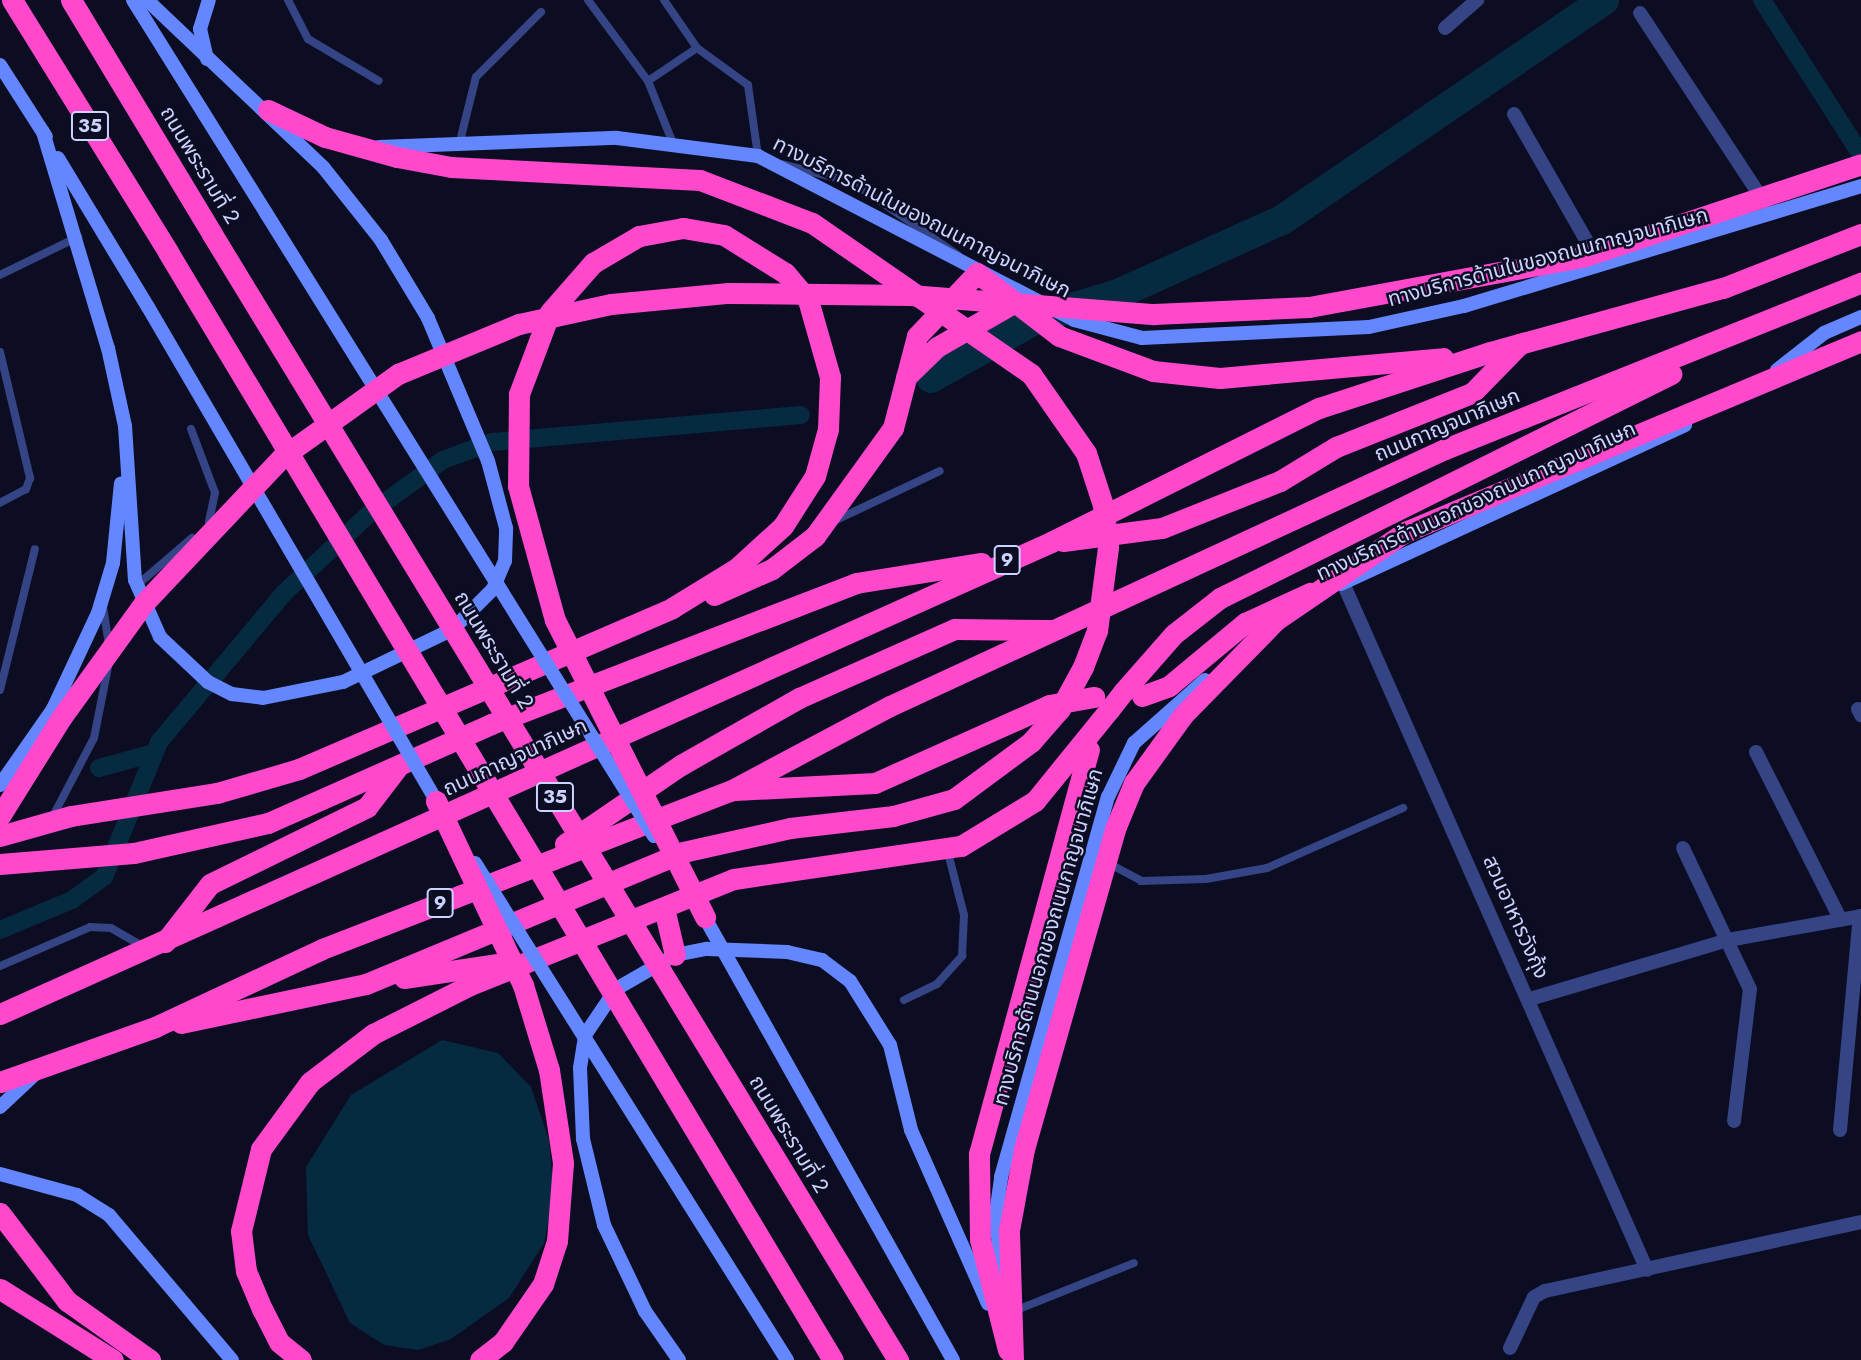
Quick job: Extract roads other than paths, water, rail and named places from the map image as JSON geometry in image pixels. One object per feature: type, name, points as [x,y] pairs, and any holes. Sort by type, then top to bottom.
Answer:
[{"type":"highway","name":"35","points":[[12,0],[168,252],[833,1360]]},
{"type":"highway","name":"ถนนพระรามที่ 2","points":[[71,0],[898,1360]]},
{"type":"highway","points":[[268,110],[360,147],[451,167],[700,180],[812,223],[1031,374],[1086,453],[1103,505],[1108,547],[1103,602],[1088,655],[1060,709],[1031,742],[954,799],[893,816],[790,828],[683,852],[366,984]]},
{"type":"highway","points":[[0,817],[122,631],[234,501],[362,396],[476,338],[584,309],[728,293],[910,295],[1154,314],[1309,307],[1582,257],[1861,164]]},
{"type":"highway","points":[[672,608],[737,568],[783,526],[815,476],[828,429],[830,377],[808,300],[785,273],[724,235],[683,228],[639,236],[593,262],[550,312],[519,394],[518,486],[555,620],[705,917]]},
{"type":"highway","name":"ถนนกาญจนาภิเษก","points":[[0,1014],[1051,542],[1319,408],[1490,352],[1723,288],[1861,234]]},
{"type":"highway","points":[[0,836],[106,809],[217,793],[289,772],[509,674],[772,569],[800,552],[824,524],[901,411],[911,352],[926,324],[977,273],[1019,299],[1059,336],[1153,371],[1220,377],[1490,352]]},
{"type":"highway","name":"ถนนกาญจนาภิเษก","points":[[0,1082],[155,1027],[321,949],[730,791],[890,706],[1445,449],[1783,318],[1861,283]]},
{"type":"highway","points":[[906,377],[937,348],[1019,299]]},
{"type":"highway","points":[[1132,694],[1174,634],[1220,598],[1460,484],[1783,318]]},
{"type":"highway","points":[[1011,1360],[1009,1230],[1024,1149],[1115,828],[1134,783],[1176,724],[1276,620],[1405,532],[1861,341]]},
{"type":"highway","name":"ถนนกาญจนาภิเษก","points":[[1051,542],[1188,520],[1280,481],[1336,447],[1472,393],[1521,343]]},
{"type":"highway","points":[[0,864],[22,859],[134,853],[268,823],[491,724],[856,583],[1009,559]]},
{"type":"highway","points":[[301,1360],[279,1342],[246,1271],[241,1231],[249,1181],[279,1118],[310,1082],[373,1034],[540,957],[734,879],[947,849],[1011,821],[1056,781],[1101,711],[1132,694],[1169,686],[1245,623],[1291,598],[1339,584]]},
{"type":"highway","name":"ถนนกาญจนาภิเษก","points":[[529,869],[681,765],[712,751],[799,698],[955,629],[1059,630]]},
{"type":"highway","points":[[491,724],[509,674]]},
{"type":"highway","points":[[730,791],[875,783],[1049,705],[1101,711]]},
{"type":"highway","points":[[1011,1360],[980,1239],[979,1154],[1072,799],[1101,711]]},
{"type":"highway","points":[[161,943],[210,884],[360,811],[397,768]]},
{"type":"highway","points":[[436,801],[523,985],[549,1070],[563,1163],[557,1241],[543,1284],[503,1342],[480,1360]]},
{"type":"highway","points":[[664,908],[675,956]]},
{"type":"highway","points":[[155,1027],[366,984],[540,957]]},
{"type":"highway","points":[[0,1213],[67,1301],[150,1360]]},
{"type":"highway","points":[[0,1289],[113,1360]]},
{"type":"main road","name":"ถนนพระรามที่ 2","points":[[133,0],[705,917],[953,1360]]},
{"type":"main road","points":[[43,132],[79,236],[125,426],[136,586],[160,637],[185,666],[233,694],[284,696],[343,682],[453,629],[494,589],[506,561],[506,528],[488,461],[466,405],[404,275],[323,167],[268,110],[207,60],[147,0]]},
{"type":"main road","points":[[207,60],[200,29],[209,0]]},
{"type":"main road","name":"35","points":[[0,65],[148,307],[436,801],[786,1360]]},
{"type":"main road","name":"ทางบริการด้านในของถนนกาญจนาภิเษก","points":[[360,147],[672,141],[758,156],[781,164],[977,273]]},
{"type":"main road","name":"ทางบริการด้านในของถนนกาญจนาภิเษก","points":[[1019,299],[1103,331],[1185,339],[1369,327],[1602,267],[1774,216],[1861,186]]},
{"type":"main road","name":"ทางบริการด้านนอกของถนนกาญจนาภิเษก","points":[[1020,1360],[996,1251],[1001,1177],[1090,854],[1118,769],[1134,743],[1215,671],[1339,584],[1742,398],[1824,333],[1861,317]]},
{"type":"main road","points":[[0,785],[53,709],[102,600],[113,563],[125,426]]},
{"type":"main road","points":[[679,1360],[645,1311],[609,1236],[579,1104],[585,1035],[600,1004],[641,971],[675,956],[787,952],[822,960],[850,981],[890,1045],[911,1130],[1011,1360]]},
{"type":"main road","points":[[0,1107],[44,1065]]},
{"type":"main road","points":[[0,1174],[77,1195],[109,1215],[232,1360]]},
{"type":"street","points":[[1445,29],[1477,0]]},
{"type":"street","points":[[1640,13],[1774,216]]},
{"type":"street","points":[[1514,114],[1602,267]]},
{"type":"street","name":"สวนอาหารวังกุ้ง","points":[[1339,584],[1530,999],[1647,1270]]},
{"type":"street","points":[[1756,752],[1841,920]]},
{"type":"street","points":[[1683,848],[1749,989],[1734,1121]]},
{"type":"street","points":[[1530,999],[1728,940],[1861,916],[1840,1130]]},
{"type":"street","points":[[1510,1348],[1534,1297],[1545,1291],[1861,1222]]},
{"type":"lane","points":[[288,0],[308,39],[379,81]]},
{"type":"lane","points":[[588,0],[648,80],[672,141]]},
{"type":"lane","points":[[664,0],[697,48],[748,85],[758,156]]},
{"type":"lane","points":[[459,145],[476,76],[541,12]]},
{"type":"lane","points":[[648,80],[697,48]]},
{"type":"lane","points":[[0,275],[79,236]]},
{"type":"lane","points":[[0,352],[30,478],[26,489],[0,503]]},
{"type":"lane","points":[[136,586],[213,517],[215,493],[191,429]]},
{"type":"lane","points":[[824,524],[940,471]]},
{"type":"lane","points":[[0,690],[35,549]]},
{"type":"lane","points":[[50,822],[101,712],[110,650],[102,600]]},
{"type":"lane","points":[[1090,854],[1141,881],[1206,879],[1267,867],[1403,808]]},
{"type":"lane","points":[[904,1000],[937,984],[962,956],[964,915],[947,849]]},
{"type":"lane","points":[[0,966],[90,927],[111,928],[161,943]]},
{"type":"lane","points":[[1008,1314],[1134,1263]]},
{"type":"water","points":[[442,1040],[498,1053],[531,1087],[549,1140],[554,1196],[544,1243],[509,1298],[451,1339],[418,1350],[384,1345],[350,1323],[308,1235],[306,1167],[351,1095]]},
{"type":"waterway","points":[[931,378],[1038,318],[1118,294],[1282,220],[1604,0]]},
{"type":"waterway","points":[[1762,0],[1861,155]]},
{"type":"waterway","points":[[0,930],[72,900],[104,877],[159,742],[285,592],[370,513],[443,460],[492,442],[801,415]]},
{"type":"waterway","points":[[99,768],[154,753]]}]
